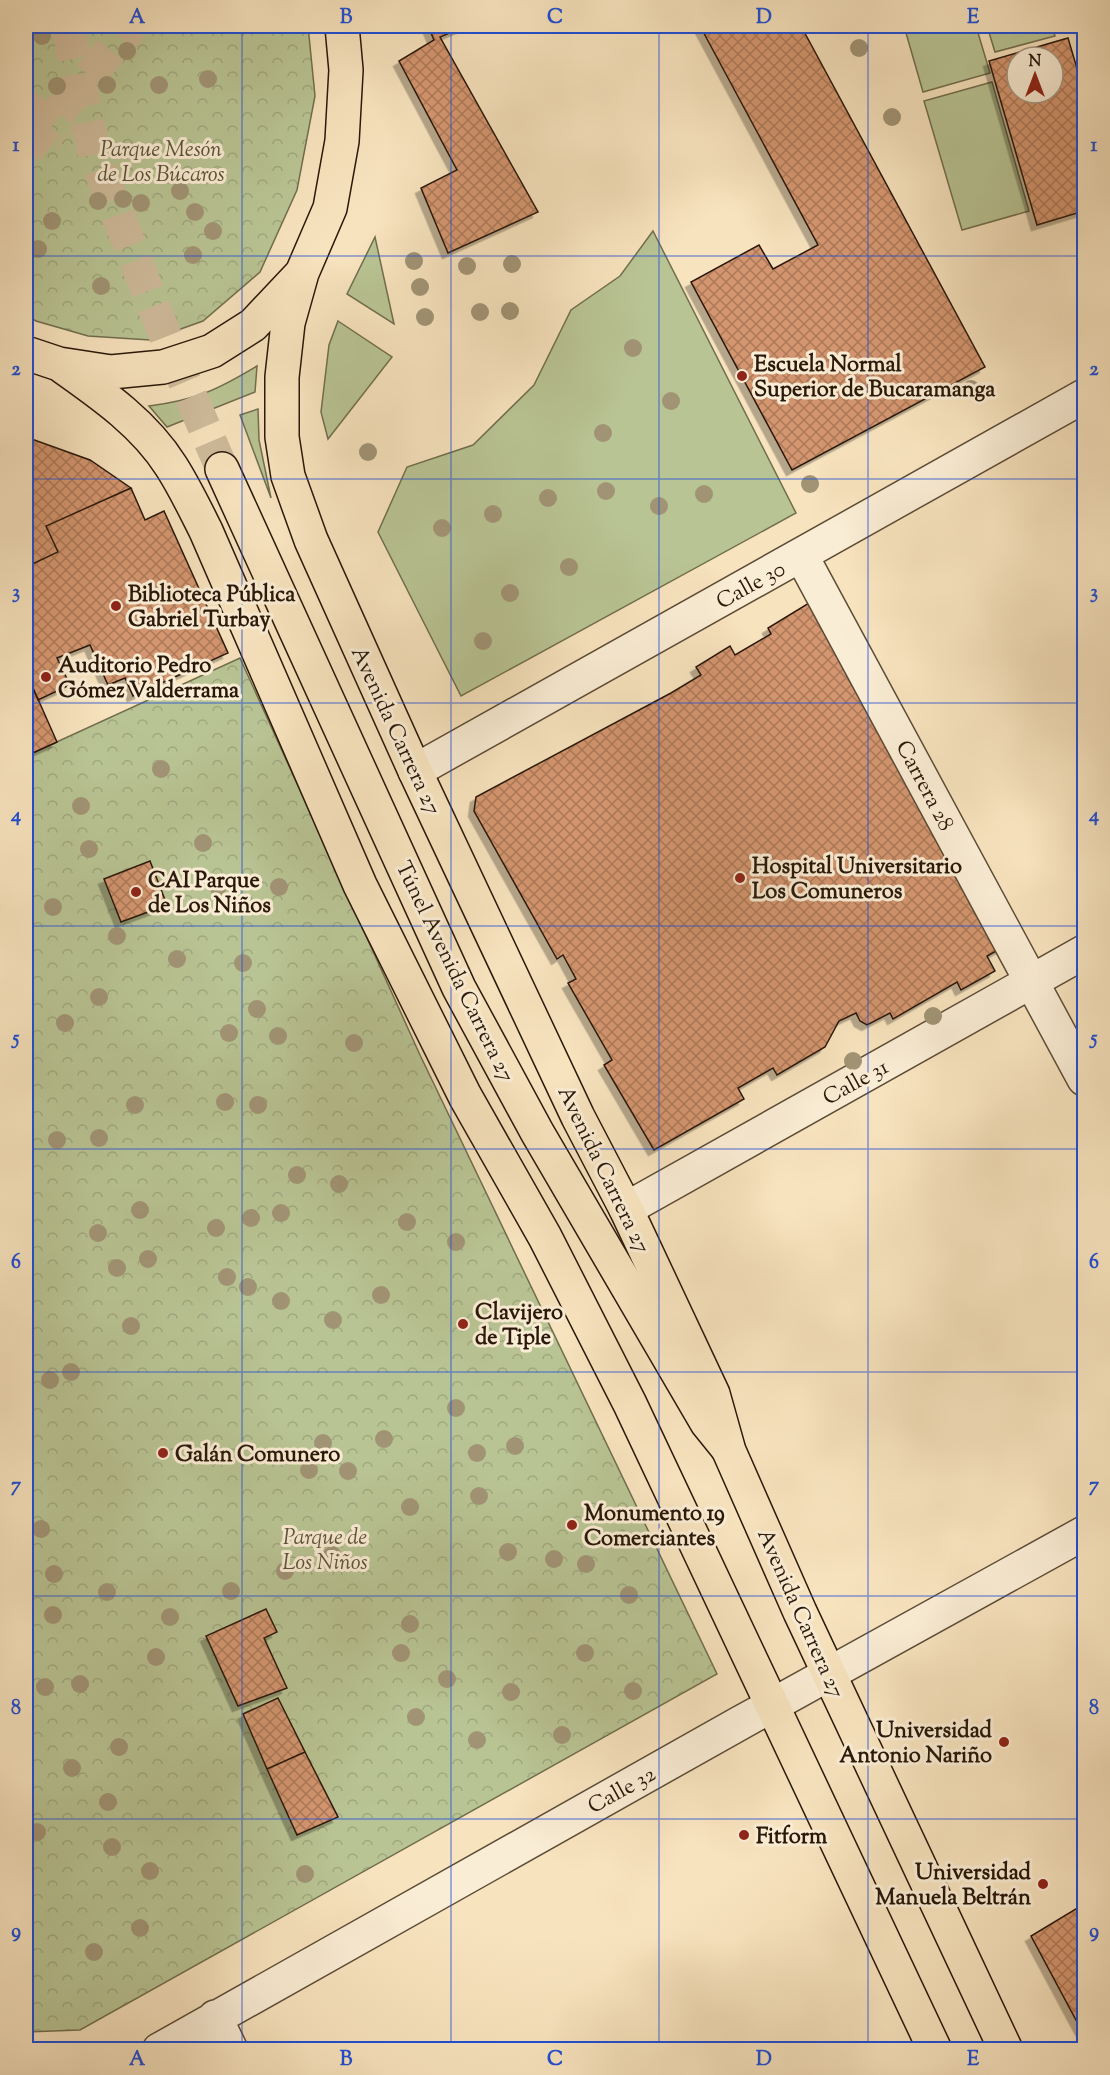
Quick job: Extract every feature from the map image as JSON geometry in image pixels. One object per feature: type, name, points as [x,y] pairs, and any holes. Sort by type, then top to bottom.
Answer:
[{"type":"main road","points":[[26,354],[59,364],[111,372],[163,367],[212,351],[253,325],[302,273],[330,208],[342,141],[346,70],[342,26]]},
{"type":"main road","name":"Avenida Carrera 27","points":[[302,273],[288,323],[282,377],[282,437],[288,476],[311,540],[415,771],[578,1117],[626,1209],[713,1394],[729,1451],[829,1674],[1006,2049]]},
{"type":"main road","points":[[59,364],[108,400],[135,424],[170,464],[188,495],[220,562],[360,885],[465,1096],[545,1237],[630,1404],[934,2049]]},
{"type":"main road","name":"Túnel Avenida Carrera 27","points":[[222,469],[459,988],[549,1152],[707,1422],[729,1451]]},
{"type":"street","name":"Calle 30","points":[[415,771],[1084,396]]},
{"type":"street","name":"Carrera 28","points":[[801,555],[1084,1079]]},
{"type":"street","name":"Calle 31","points":[[626,1209],[1084,952]]},
{"type":"street","name":"Calle 32","points":[[159,2049],[829,1674],[1082,1541]]},
{"type":"street","points":[[215,2017],[231,2049]]},
{"type":"green space","name":"Parque Mesón de Los Búcaros","points":[[26,26],[308,26],[315,96],[297,190],[260,272],[203,321],[150,340],[88,336],[36,321],[26,314]]},
{"type":"green space","points":[[904,26],[976,26],[990,73],[923,92]]},
{"type":"green space","points":[[987,26],[1052,26],[1055,36],[1021,45],[1005,45],[1005,49],[995,52]]},
{"type":"green space","points":[[992,82],[1029,211],[962,230],[924,101]]},
{"type":"green space","points":[[653,231],[796,513],[461,696],[378,532],[407,467],[473,445],[534,385],[571,310],[620,276]]},
{"type":"green space","points":[[375,237],[394,324],[347,294]]},
{"type":"green space","points":[[338,321],[392,357],[328,439],[321,412],[329,345]]},
{"type":"green space","points":[[257,366],[255,392],[167,427],[149,406],[180,401],[206,393]]},
{"type":"green space","points":[[258,409],[259,440],[271,498],[240,415]]},
{"type":"green space","name":"Parque de Los Niños","points":[[240,658],[420,1055],[717,1674],[80,2030],[26,2032],[26,756]]},
{"type":"building","points":[[428,26],[466,26],[440,37],[538,212],[448,253],[421,188],[457,170],[399,61],[434,40]]},
{"type":"building","points":[[700,26],[801,26],[985,367],[792,470],[691,282],[759,245],[773,269],[818,245]]},
{"type":"building","points":[[1068,38],[1084,92],[1084,211],[1037,225],[989,61],[1005,56],[1005,105],[1065,105],[1065,45],[1044,45]]},
{"type":"building","points":[[26,437],[90,460],[131,488],[46,526],[58,552],[26,567]]},
{"type":"building","name":"Biblioteca Pública Gabriel Turbay","points":[[131,488],[145,520],[164,511],[228,653],[133,696],[125,678],[108,685],[90,645],[57,658],[70,685],[38,700],[26,672],[26,567],[58,552],[46,526]]},
{"type":"building","name":"Hospital Universitario Los Comuneros","points":[[809,603],[1007,945],[987,956],[995,971],[961,990],[957,982],[893,1019],[890,1013],[867,1025],[860,1021],[856,1013],[839,1021],[825,1047],[777,1075],[773,1068],[738,1088],[744,1099],[654,1150],[604,1065],[612,1060],[568,983],[576,979],[563,955],[557,959],[474,811],[476,797],[671,693],[701,675],[696,667],[730,646],[735,655],[771,634],[768,628]]},
{"type":"building","points":[[26,672],[57,742],[26,756]]},
{"type":"building","name":"CAI Parque de Los Niños","points":[[150,861],[167,905],[121,922],[104,879]]},
{"type":"building","points":[[266,1609],[277,1632],[264,1638],[287,1688],[238,1706],[206,1636]]},
{"type":"building","points":[[278,1698],[305,1752],[267,1769],[243,1714]]},
{"type":"building","points":[[305,1752],[338,1817],[297,1835],[267,1769]]},
{"type":"building","points":[[1084,1904],[1084,2035],[1031,1936]]},
{"type":"tunnel","points":[[68,26],[95,157],[169,345],[222,469]]},
{"type":"tunnel","points":[[26,150],[132,26]]},
{"type":"tunnel","points":[[26,106],[67,136]]},
{"type":"place","name":"Escuela Normal Superior de Bucaramanga","points":[[742,376]]},
{"type":"place","name":"Biblioteca Pública Gabriel Turbay","points":[[116,606]]},
{"type":"place","name":"Auditorio Pedro Gómez Valderrama","points":[[46,677]]},
{"type":"place","name":"Hospital Universitario Los Comuneros","points":[[740,878]]},
{"type":"place","name":"CAI Parque de Los Niños","points":[[136,892]]},
{"type":"place","name":"Clavijero de Tiple","points":[[463,1324]]},
{"type":"place","name":"Galán Comunero","points":[[163,1453]]},
{"type":"place","name":"Monumento 19 Comerciantes","points":[[572,1525]]},
{"type":"place","name":"Universidad Antonio Nariño","points":[[1004,1742]]},
{"type":"place","name":"Fitform","points":[[744,1835]]},
{"type":"place","name":"Universidad Manuela Beltrán","points":[[1043,1884]]}]
